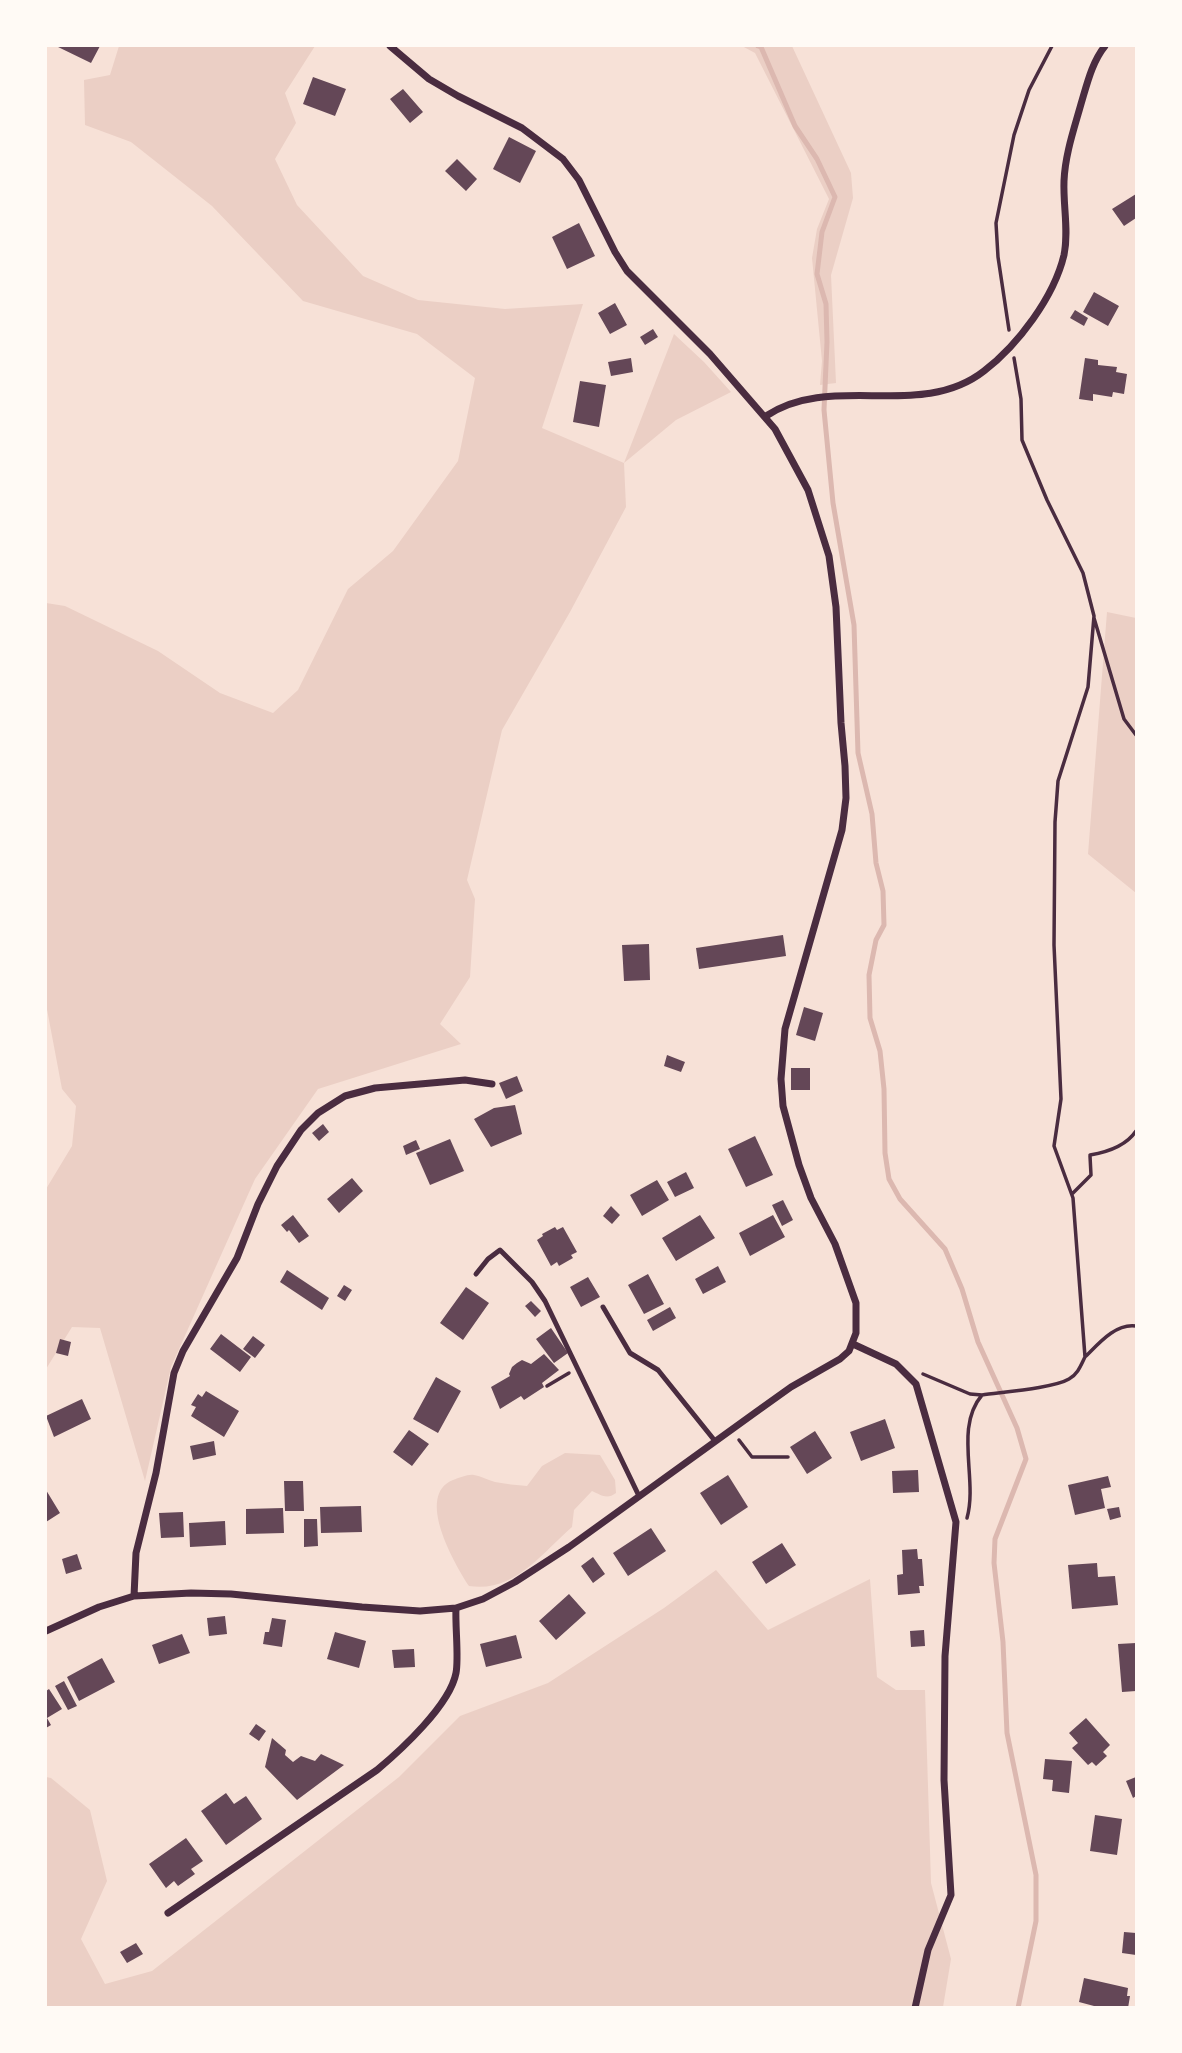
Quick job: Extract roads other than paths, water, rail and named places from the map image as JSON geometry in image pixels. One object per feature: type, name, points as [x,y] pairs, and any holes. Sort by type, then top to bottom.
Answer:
[{"type":"street","points":[[46,1631],[99,1607],[134,1596],[231,1594],[420,1611],[456,1608],[484,1599],[569,1547],[791,1387],[840,1359],[853,1344],[857,1321],[856,1303],[835,1244],[811,1198],[799,1165],[783,1106],[781,1079],[785,1029],[842,830],[846,798],[836,607],[829,556],[808,490],[766,416],[710,354],[627,271],[579,180],[563,159],[522,128],[429,79],[390,46]]},
{"type":"street","points":[[766,416],[790,402],[811,397],[913,396],[936,393],[966,383],[1001,358],[1044,302],[1058,274],[1065,253],[1064,181],[1067,154],[1088,77],[1105,46]]},
{"type":"street","points":[[134,1596],[136,1553],[156,1473],[174,1373],[183,1351],[237,1258],[258,1204],[277,1166],[301,1130],[318,1113],[345,1096],[375,1088],[465,1080],[492,1084]]},
{"type":"street","points":[[853,1344],[896,1364],[916,1384],[956,1522],[945,1656],[944,1780],[951,1895],[928,1950],[915,2007]]},
{"type":"street","points":[[168,1913],[377,1770],[405,1746],[444,1697],[456,1675],[456,1608]]},
{"type":"lane","points":[[476,1275],[488,1259],[500,1250],[532,1282],[545,1301],[639,1496]]},
{"type":"lane","points":[[603,1307],[630,1353],[657,1370],[715,1441]]},
{"type":"waterway","points":[[758,46],[761,47],[795,126],[817,159],[835,197],[822,232],[817,274],[826,304],[824,410],[833,503],[854,625],[858,753],[872,814],[876,863],[883,891],[884,925],[876,940],[869,975],[870,1018],[880,1051],[884,1089],[885,1153],[889,1179],[900,1199],[945,1249],[962,1289],[978,1342],[1017,1428],[1026,1459],[995,1539],[994,1563],[1003,1642],[1007,1733],[1036,1875],[1036,1921],[1018,2008]]}]
